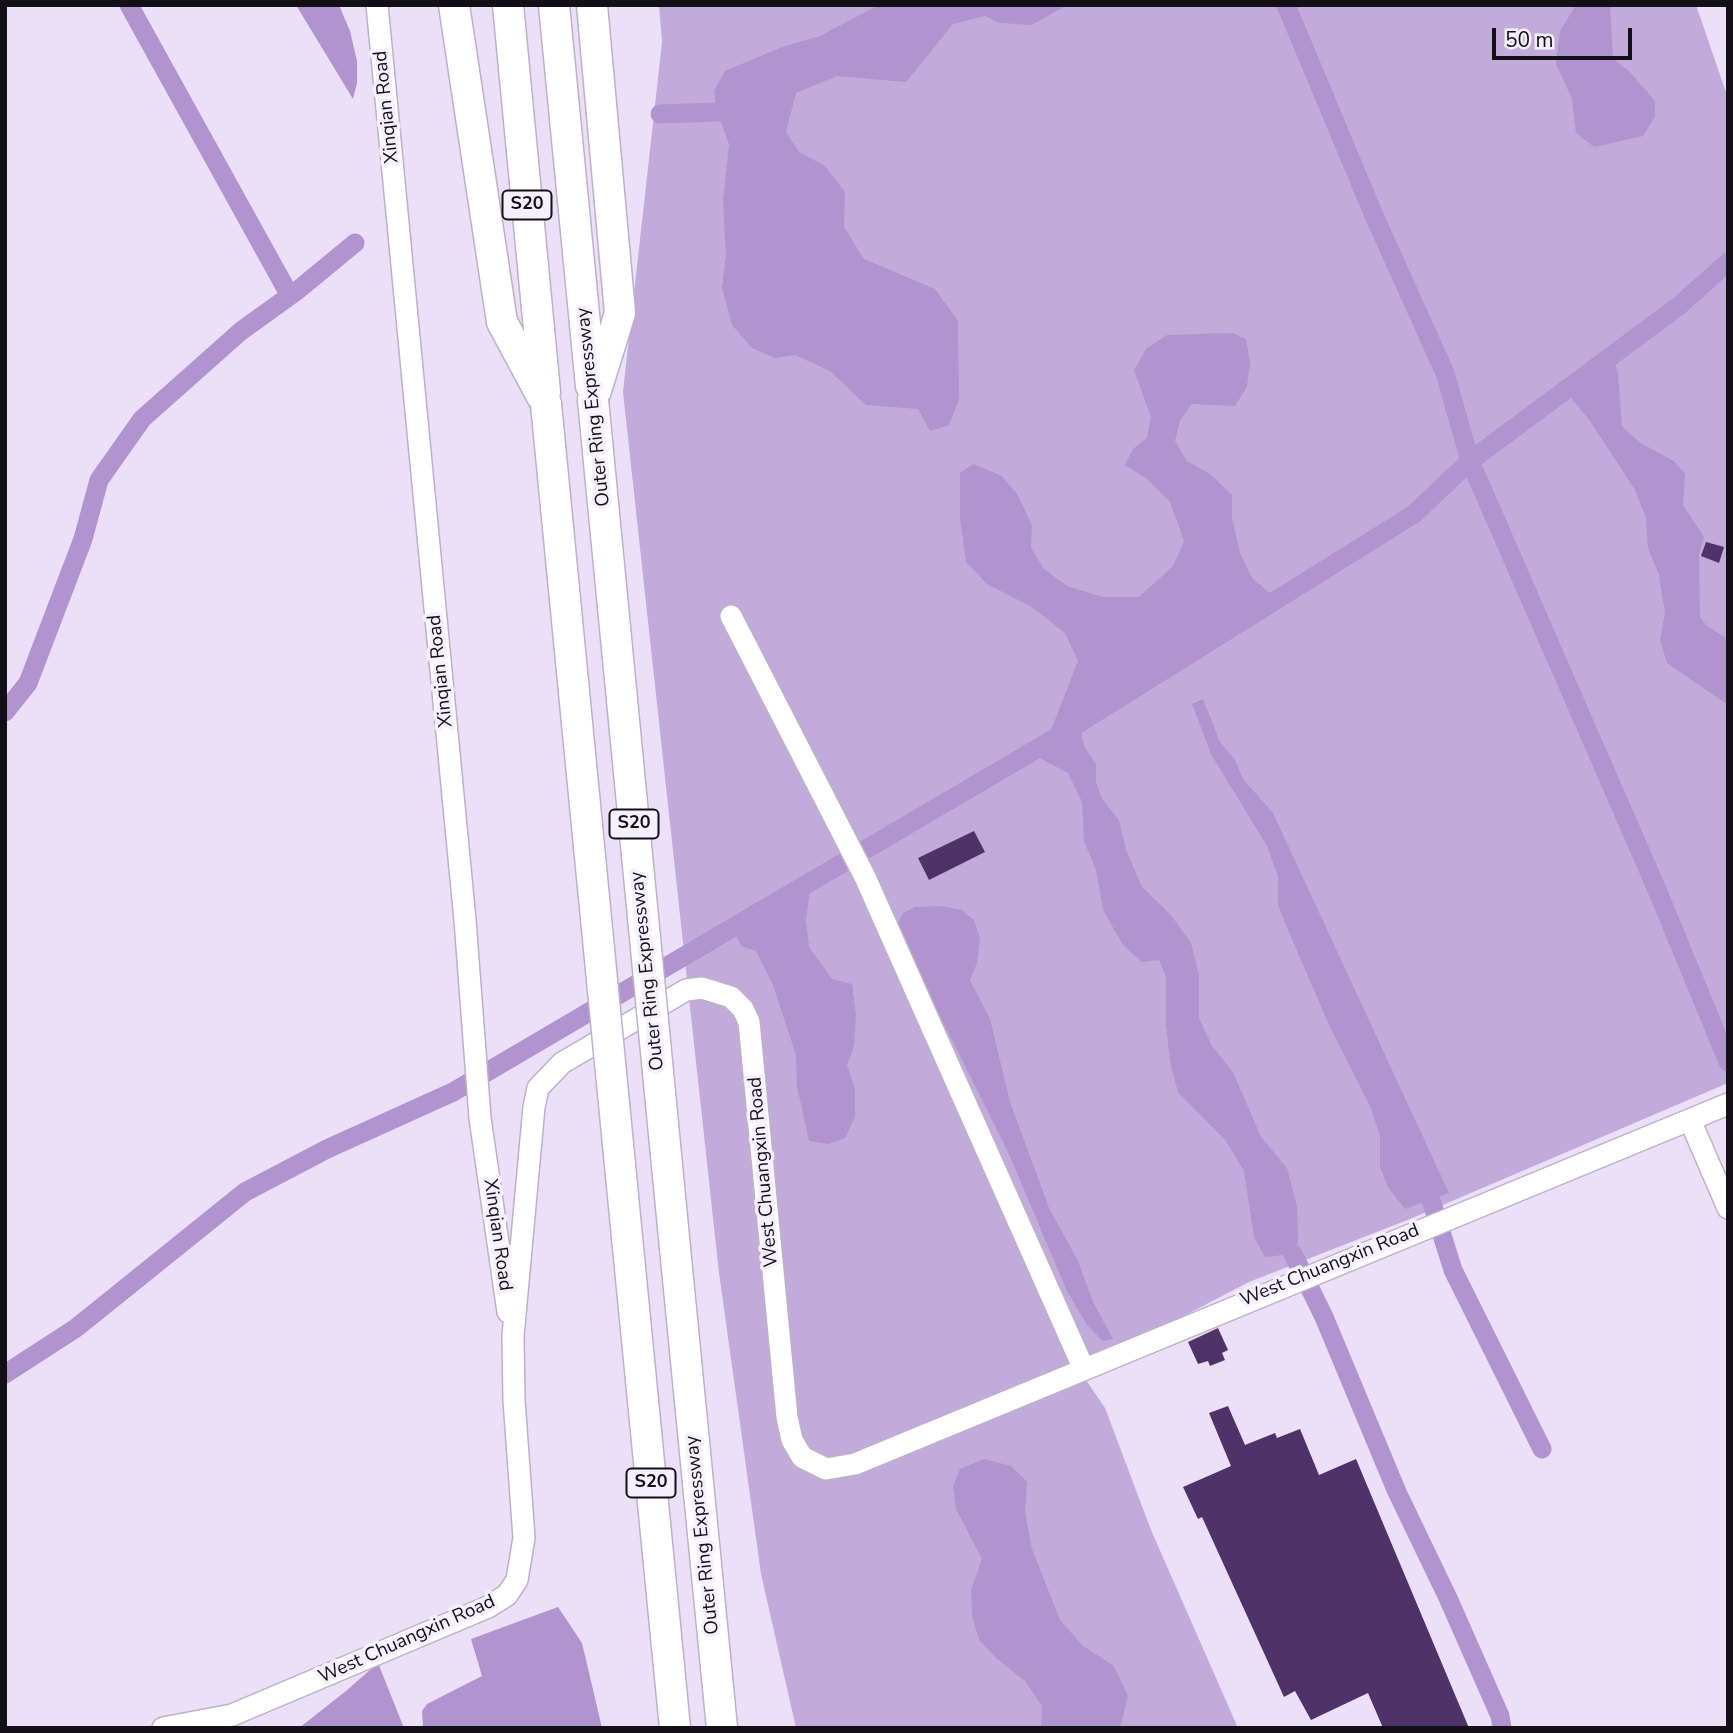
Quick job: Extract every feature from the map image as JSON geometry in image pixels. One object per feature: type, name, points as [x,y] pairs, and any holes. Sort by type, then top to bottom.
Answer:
[{"type":"highway","points":[[454,5],[502,321],[546,404]]},
{"type":"highway","name":"S20","points":[[508,5],[675,1728]]},
{"type":"highway","name":"Outer Ring Expressway","points":[[554,5],[722,1728]]},
{"type":"highway","points":[[592,5],[620,313],[593,400]]},
{"type":"street","name":"Xinqian Road","points":[[377,5],[466,920],[480,1118],[498,1255],[513,1336]]},
{"type":"street","points":[[732,616],[865,877],[1083,1367]]},
{"type":"street","name":"West Chuangxin Road","points":[[163,1728],[232,1716],[488,1607],[507,1595],[517,1580],[524,1538],[514,1400],[513,1336],[538,1088],[562,1063],[686,990],[702,988],[731,997],[743,1009],[749,1022],[787,1418],[792,1440],[802,1457],[813,1465],[839,1469],[1724,1106]]},
{"type":"street","points":[[1690,1120],[1728,1208]]},
{"type":"shaded area","points":[[296,5],[339,5],[350,31],[357,61],[357,83],[353,99]]},
{"type":"shaded area","points":[[659,5],[1696,5],[1728,98],[1728,1083],[1410,1219],[1249,1282],[1174,1321],[1111,1348],[1082,1374],[1105,1408],[1151,1530],[1238,1728],[796,1728],[761,1574],[719,1273],[623,392],[662,42]]},
{"type":"shaded area","points":[[879,5],[1067,5],[1032,25],[1000,23],[985,16],[953,24],[906,82],[837,76],[796,93],[786,132],[799,152],[825,166],[845,192],[844,227],[864,259],[935,289],[958,321],[959,400],[949,425],[930,431],[918,409],[866,405],[830,371],[795,355],[775,358],[752,348],[732,325],[722,288],[726,255],[723,202],[729,144],[717,112],[714,91],[725,71],[782,47],[820,36]]},
{"type":"shaded area","points":[[1576,5],[1610,5],[1613,59],[1629,71],[1655,101],[1655,117],[1643,136],[1594,147],[1576,133],[1572,99],[1556,64],[1560,31]]},
{"type":"shaded area","points":[[1233,333],[1246,339],[1250,363],[1247,387],[1235,406],[1192,404],[1180,420],[1175,441],[1187,461],[1210,474],[1232,495],[1232,518],[1240,553],[1252,578],[1278,600],[1079,724],[1084,746],[1096,764],[1096,782],[1102,799],[1119,820],[1126,850],[1142,887],[1171,915],[1191,943],[1199,975],[1199,1018],[1212,1046],[1233,1072],[1261,1137],[1287,1168],[1297,1206],[1298,1242],[1293,1254],[1265,1257],[1254,1237],[1244,1171],[1226,1141],[1178,1092],[1170,1062],[1166,1024],[1166,977],[1159,960],[1142,962],[1123,945],[1103,910],[1096,870],[1084,841],[1082,802],[1068,773],[1030,753],[1046,743],[1078,661],[1065,633],[1032,607],[987,584],[966,562],[960,519],[960,473],[973,464],[1002,476],[1017,494],[1032,525],[1031,548],[1044,569],[1067,586],[1103,597],[1139,597],[1173,566],[1184,541],[1170,502],[1147,479],[1125,465],[1133,449],[1147,438],[1151,417],[1134,370],[1146,349],[1167,335]]},
{"type":"shaded area","points":[[1613,352],[1618,375],[1622,426],[1639,442],[1674,461],[1685,474],[1683,505],[1704,537],[1699,554],[1700,617],[1707,626],[1728,639],[1728,705],[1667,663],[1660,640],[1665,613],[1659,575],[1648,548],[1646,518],[1635,490],[1590,421],[1564,389]]},
{"type":"shaded area","points":[[1203,699],[1220,742],[1235,760],[1243,779],[1273,813],[1449,1193],[1405,1209],[1388,1187],[1380,1167],[1380,1136],[1371,1108],[1330,1027],[1278,905],[1278,876],[1267,846],[1211,754],[1192,704]]},
{"type":"shaded area","points":[[811,881],[806,920],[809,947],[832,979],[852,984],[856,1015],[854,1046],[847,1065],[855,1089],[855,1117],[845,1138],[828,1144],[809,1141],[797,1086],[796,1055],[773,985],[756,951],[741,946],[733,927]]},
{"type":"shaded area","points":[[941,906],[962,910],[974,920],[980,939],[977,963],[970,980],[990,1019],[1010,1102],[1049,1208],[1078,1261],[1093,1302],[1113,1339],[1103,1341],[1087,1325],[1067,1291],[1008,1152],[896,928],[902,914],[915,907]]},
{"type":"shaded area","points":[[984,1459],[1011,1466],[1027,1482],[1025,1512],[1032,1549],[1060,1620],[1082,1645],[1114,1666],[1128,1696],[1120,1728],[1041,1728],[1042,1706],[1025,1681],[997,1659],[979,1640],[972,1616],[971,1590],[982,1559],[956,1509],[953,1485],[960,1469]]},
{"type":"shaded area","points":[[558,1607],[582,1643],[602,1728],[423,1728],[422,1711],[427,1704],[482,1676],[471,1639]]},
{"type":"shaded area","points":[[378,1663],[404,1728],[299,1728],[346,1691]]},
{"type":"building","points":[[1706,542],[1724,547],[1719,563],[1701,556]]},
{"type":"building","points":[[974,831],[985,852],[929,880],[918,858]]},
{"type":"building","points":[[1218,1328],[1228,1350],[1222,1353],[1225,1360],[1210,1366],[1208,1361],[1198,1364],[1188,1342]]},
{"type":"building","points":[[1228,1406],[1245,1445],[1275,1433],[1277,1438],[1300,1429],[1319,1475],[1356,1459],[1469,1728],[1383,1728],[1368,1693],[1311,1720],[1295,1691],[1284,1697],[1202,1517],[1198,1519],[1183,1487],[1231,1466],[1209,1413]]},
{"type":"waterway","points":[[129,5],[290,296]]},
{"type":"waterway","points":[[1286,5],[1376,220],[1445,373],[1470,461],[1658,892],[1728,1062]]},
{"type":"waterway","points":[[660,114],[717,112]]},
{"type":"waterway","points":[[5,712],[28,683],[83,539],[99,480],[142,419],[241,331],[298,290],[355,243]]},
{"type":"waterway","points":[[5,1374],[76,1328],[245,1192],[327,1149],[453,1092],[1057,737],[1414,514],[1470,461],[1680,305],[1728,262]]},
{"type":"waterway","points":[[1430,1197],[1453,1270],[1542,1449]]},
{"type":"waterway","points":[[1293,1254],[1324,1317],[1397,1492],[1448,1598],[1500,1716],[1502,1728]]}]
